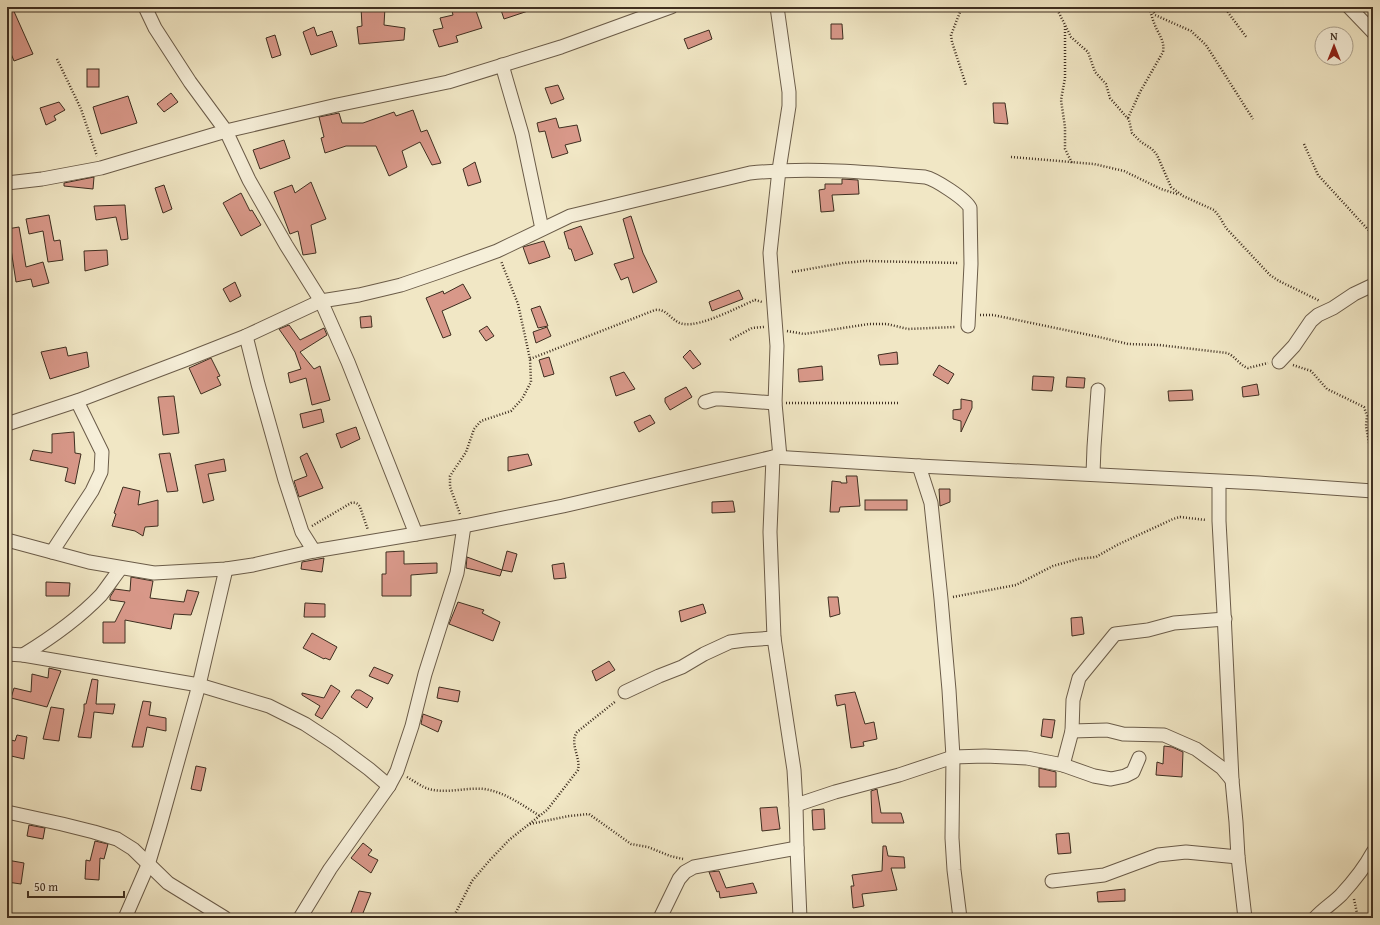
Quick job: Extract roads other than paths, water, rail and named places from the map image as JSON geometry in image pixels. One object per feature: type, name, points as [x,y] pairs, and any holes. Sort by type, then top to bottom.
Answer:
[{"type":"street","points":[[145,7],[155,28],[190,82],[226,131],[249,180],[286,245],[321,301],[348,362],[416,534]]},
{"type":"street","points":[[7,183],[42,179],[101,168],[226,131],[337,105],[448,82],[502,64],[561,47],[671,7]]},
{"type":"street","points":[[777,7],[790,106],[779,170],[770,253],[777,346],[775,404],[776,457],[770,532],[774,638],[794,770],[800,918]]},
{"type":"street","points":[[1349,7],[1373,32]]},
{"type":"street","points":[[502,64],[522,134],[542,229]]},
{"type":"street","points":[[7,424],[77,401],[246,336],[321,301],[401,286],[497,251],[570,216],[750,173],[779,170],[841,171],[931,178],[962,199],[969,206],[971,264],[968,326]]},
{"type":"street","points":[[1278,362],[1294,346],[1311,322],[1318,315],[1373,285]]},
{"type":"street","points":[[246,336],[284,480],[302,532],[314,551]]},
{"type":"street","points":[[1093,474],[1098,390]]},
{"type":"street","points":[[705,402],[715,399],[722,399],[775,404]]},
{"type":"street","points":[[52,552],[92,491],[101,472],[102,452],[77,401]]},
{"type":"street","points":[[7,540],[89,562],[154,573],[226,569],[314,551],[464,526],[563,506],[776,457],[919,466],[1259,483],[1373,491]]},
{"type":"street","points":[[919,466],[930,503],[942,599],[953,757],[952,838],[960,918]]},
{"type":"street","points":[[1219,482],[1219,521],[1232,780],[1238,857],[1245,918]]},
{"type":"street","points":[[300,918],[330,869],[389,786],[397,771],[412,726],[424,674],[457,573],[464,526]]},
{"type":"street","points":[[23,655],[50,639],[74,620],[100,595],[121,568]]},
{"type":"street","points":[[125,918],[148,865],[199,685],[226,569]]},
{"type":"street","points":[[1063,765],[1072,730],[1073,700],[1079,678],[1114,634],[1148,630],[1174,623],[1225,619]]},
{"type":"street","points":[[625,692],[682,667],[704,654],[730,642],[774,638]]},
{"type":"street","points":[[7,654],[23,655],[199,685],[269,706],[305,724],[334,743],[389,786]]},
{"type":"street","points":[[1072,730],[1107,730],[1123,734],[1164,735],[1196,749],[1222,768],[1232,780]]},
{"type":"street","points":[[796,806],[835,792],[899,775],[953,757],[985,756],[1027,758],[1063,765],[1094,776],[1111,779],[1125,776],[1132,772],[1139,758]]},
{"type":"street","points":[[7,812],[62,824],[117,839],[133,849],[168,883],[225,918]]},
{"type":"street","points":[[660,918],[679,879],[685,872],[694,867],[796,848]]},
{"type":"street","points":[[1052,881],[1104,875],[1158,855],[1186,852],[1238,857]]},
{"type":"street","points":[[1315,918],[1340,895],[1368,862],[1373,852]]}]
